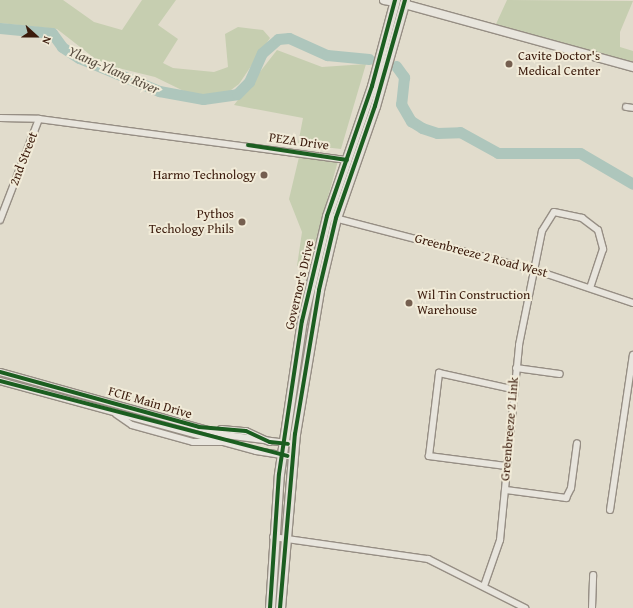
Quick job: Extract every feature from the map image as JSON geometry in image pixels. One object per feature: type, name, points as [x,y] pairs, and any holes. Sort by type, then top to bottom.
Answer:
[{"type":"main road","name":"Governor's Drive","points":[[280,608],[284,538],[294,441],[306,359],[331,217],[379,79],[384,42],[395,1]]},
{"type":"main road","name":"Governor's Drive","points":[[270,608],[273,537],[281,455],[302,321],[347,160],[393,44],[405,2]]},
{"type":"main road","points":[[283,440],[294,441]]},
{"type":"street","points":[[384,0],[395,1]]},
{"type":"street","points":[[405,2],[633,67]]},
{"type":"street","name":"PEZA Drive","points":[[0,118],[39,119],[347,160]]},
{"type":"street","name":"2nd Street","points":[[0,220],[39,119]]},
{"type":"street","points":[[535,270],[547,218],[560,211],[582,218],[598,230],[603,240],[600,263],[590,288]]},
{"type":"street","name":"Greenbreeze 2 Road West","points":[[331,217],[535,270],[633,303]]},
{"type":"street","name":"Greenbreeze 2 Link","points":[[484,586],[500,540],[506,490],[506,466],[512,389],[535,270]]},
{"type":"street","points":[[610,510],[633,355]]},
{"type":"street","points":[[516,368],[560,374]]},
{"type":"street","name":"FCIE Main Drive","points":[[0,372],[199,427],[246,431],[270,442],[283,440]]},
{"type":"street","points":[[506,466],[429,456],[439,373],[512,389]]},
{"type":"street","name":"FCIE Main Drive","points":[[0,381],[113,412],[132,425],[200,444],[223,442],[292,457]]},
{"type":"street","points":[[506,490],[566,498],[571,488],[576,443]]},
{"type":"street","points":[[273,537],[428,559],[525,608]]},
{"type":"street","points":[[592,608],[593,575]]},
{"type":"street","points":[[508,608],[512,601]]},
{"type":"green space","points":[[0,0],[63,0],[94,22],[122,30],[142,0],[176,0],[158,25],[178,39],[163,63],[173,68],[214,72],[228,67],[225,34],[238,27],[263,30],[270,38],[239,84],[227,93],[194,96],[155,77],[102,64],[57,29],[0,23]]},
{"type":"green space","points":[[507,0],[633,1],[620,32],[620,47],[633,51],[633,65],[496,24]]},
{"type":"green space","points":[[277,50],[322,67],[366,64],[341,149],[298,144],[303,118],[234,105]]},
{"type":"green space","points":[[299,157],[338,161],[308,268],[297,266],[302,232],[289,199]]},
{"type":"waterway","name":"Ylang-Ylang River","points":[[0,28],[52,33],[62,47],[79,58],[159,91],[203,99],[237,94],[249,82],[262,53],[278,39],[289,38],[327,55],[369,59]]},
{"type":"waterway","name":"Ylang-Ylang River","points":[[396,66],[404,77],[401,104],[411,121],[422,128],[437,133],[460,132],[498,153],[580,153],[633,184]]},
{"type":"cycle path","points":[[270,608],[279,474],[302,321],[327,216],[372,86],[395,0]]},
{"type":"cycle path","points":[[280,608],[295,434],[319,290],[336,218],[375,106],[405,0]]},
{"type":"cycle path","points":[[248,145],[347,160]]},
{"type":"cycle path","points":[[0,372],[199,427],[246,431],[270,442],[288,444]]},
{"type":"cycle path","points":[[0,381],[287,456]]},
{"type":"place","name":"Cavite Doctor's Medical Center","points":[[509,64]]},
{"type":"place","name":"Harmo Technology","points":[[264,175]]},
{"type":"place","name":"Pythos Techology Phils","points":[[242,222]]},
{"type":"place","name":"Wil Tin Construction Warehouse","points":[[409,303]]}]
